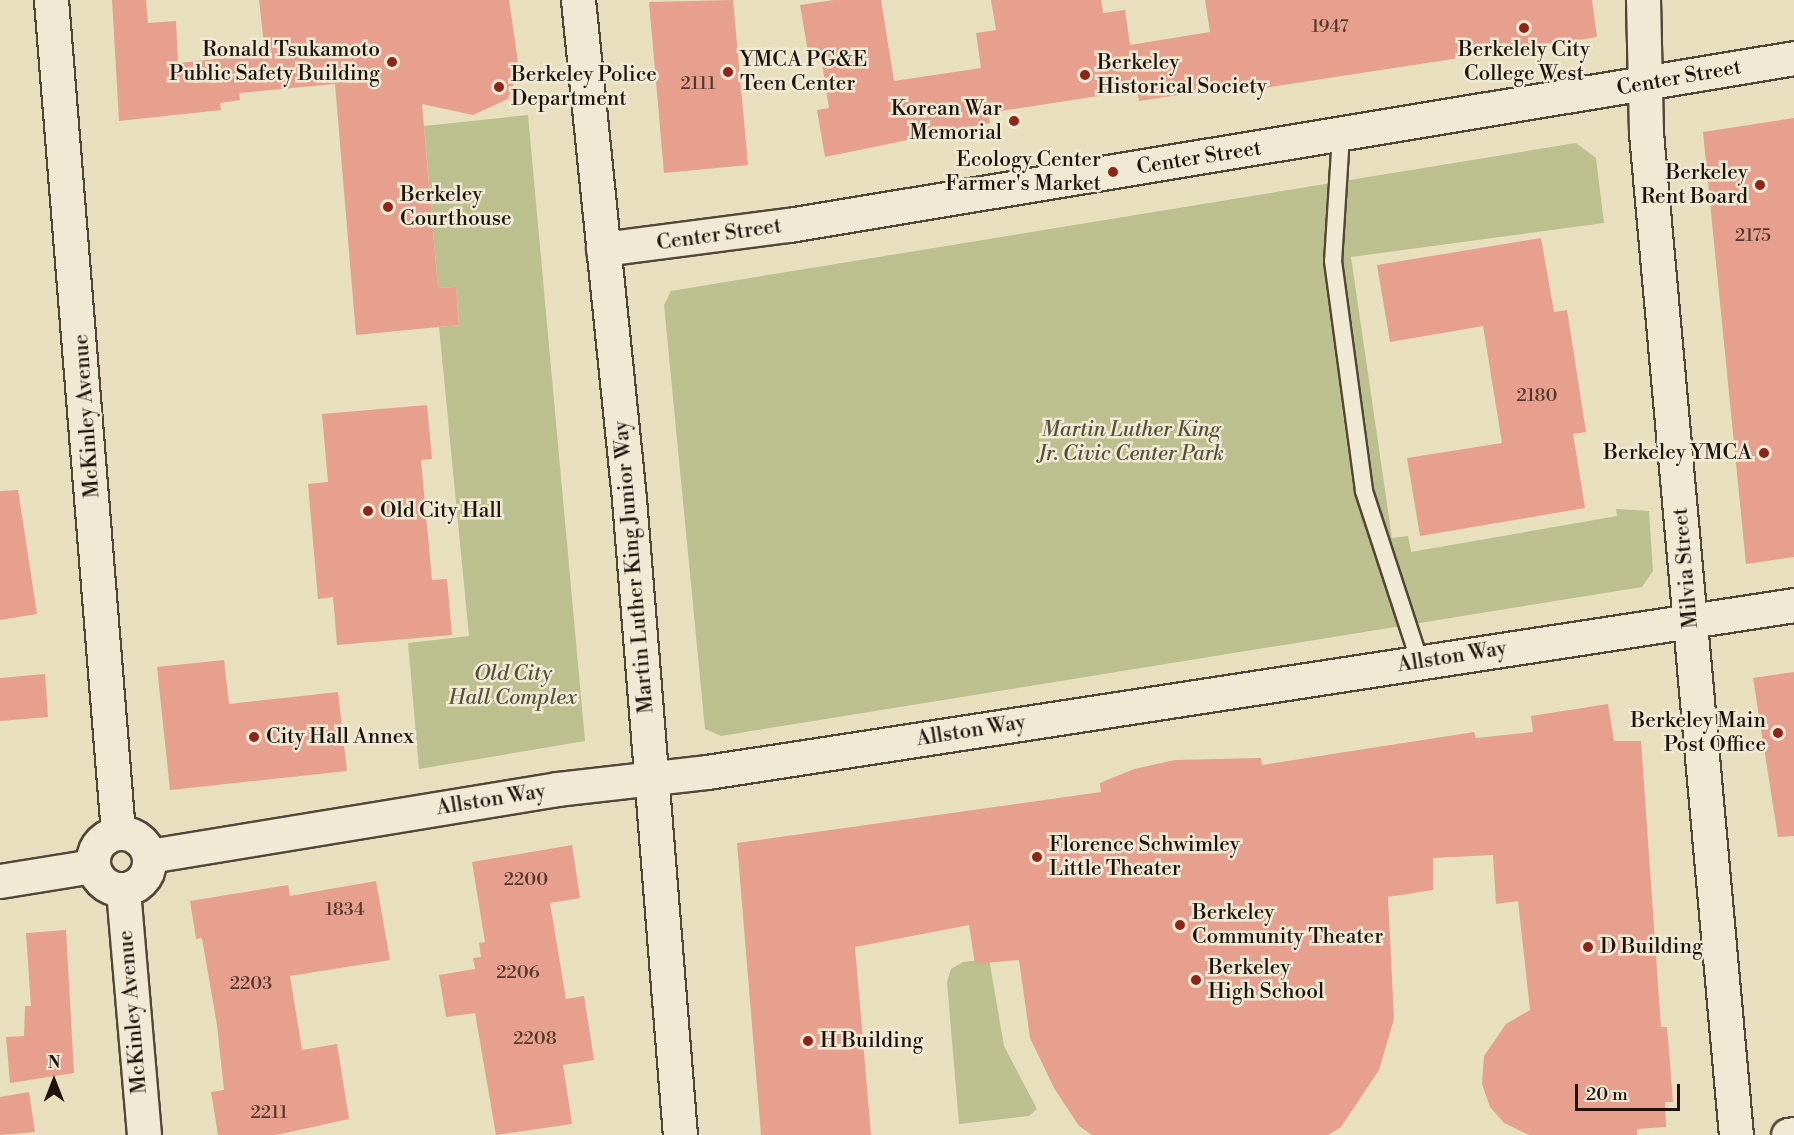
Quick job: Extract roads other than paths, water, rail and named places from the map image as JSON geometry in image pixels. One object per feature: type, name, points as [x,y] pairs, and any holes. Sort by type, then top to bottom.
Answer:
[{"type":"street","name":"McKinley Avenue","points":[[51,0],[118,833]]},
{"type":"street","name":"Martin Luther King Junior Way","points":[[578,0],[651,777],[680,1135]]},
{"type":"street","name":"Milvia Street","points":[[1643,0],[1647,84],[1736,1135]]},
{"type":"street","name":"Center Street","points":[[603,249],[789,225],[1794,58]]},
{"type":"street","name":"Allston Way","points":[[149,856],[651,777],[1794,605]]},
{"type":"street","points":[[118,833],[135,836],[149,856],[144,879],[123,890],[107,885],[93,866],[96,848],[118,833]]},
{"type":"street","points":[[0,881],[93,866]]},
{"type":"street","name":"McKinley Avenue","points":[[123,890],[144,1135]]},
{"type":"street","points":[[1788,1135],[1794,1134]]},
{"type":"lane","points":[[1341,135],[1333,261],[1364,491],[1420,662]]},
{"type":"place","name":"Berkelely City College West","points":[[1524,28]]},
{"type":"place","name":"Ronald Tsukamoto Public Safety Building","points":[[392,62]]},
{"type":"place","name":"YMCA PG&E Teen Center","points":[[728,72]]},
{"type":"place","name":"Berkeley Historical Society","points":[[1085,75]]},
{"type":"place","name":"Berkeley Police Department","points":[[499,87]]},
{"type":"place","name":"Korean War Memorial","points":[[1014,121]]},
{"type":"place","name":"Ecology Center Farmer's Market","points":[[1113,172]]},
{"type":"place","name":"Berkeley Rent Board","points":[[1760,185]]},
{"type":"place","name":"Berkeley Courthouse","points":[[388,207]]},
{"type":"place","name":"Berkeley YMCA","points":[[1764,453]]},
{"type":"place","name":"Old City Hall","points":[[368,511]]},
{"type":"place","name":"Berkeley Main Post Office","points":[[1778,733]]},
{"type":"place","name":"City Hall Annex","points":[[254,737]]},
{"type":"place","name":"Florence Schwimley Little Theater","points":[[1037,857]]},
{"type":"place","name":"Berkeley Community Theater","points":[[1180,925]]},
{"type":"place","name":"D Building","points":[[1588,947]]},
{"type":"place","name":"Berkeley High School","points":[[1196,980]]},
{"type":"place","name":"H Building","points":[[808,1041]]},
{"type":"park label","name":"Martin Luther King Jr. Civic Center Park","points":[[1131,442]]},
{"type":"park label","name":"Old City Hall Complex","points":[[513,686]]}]
